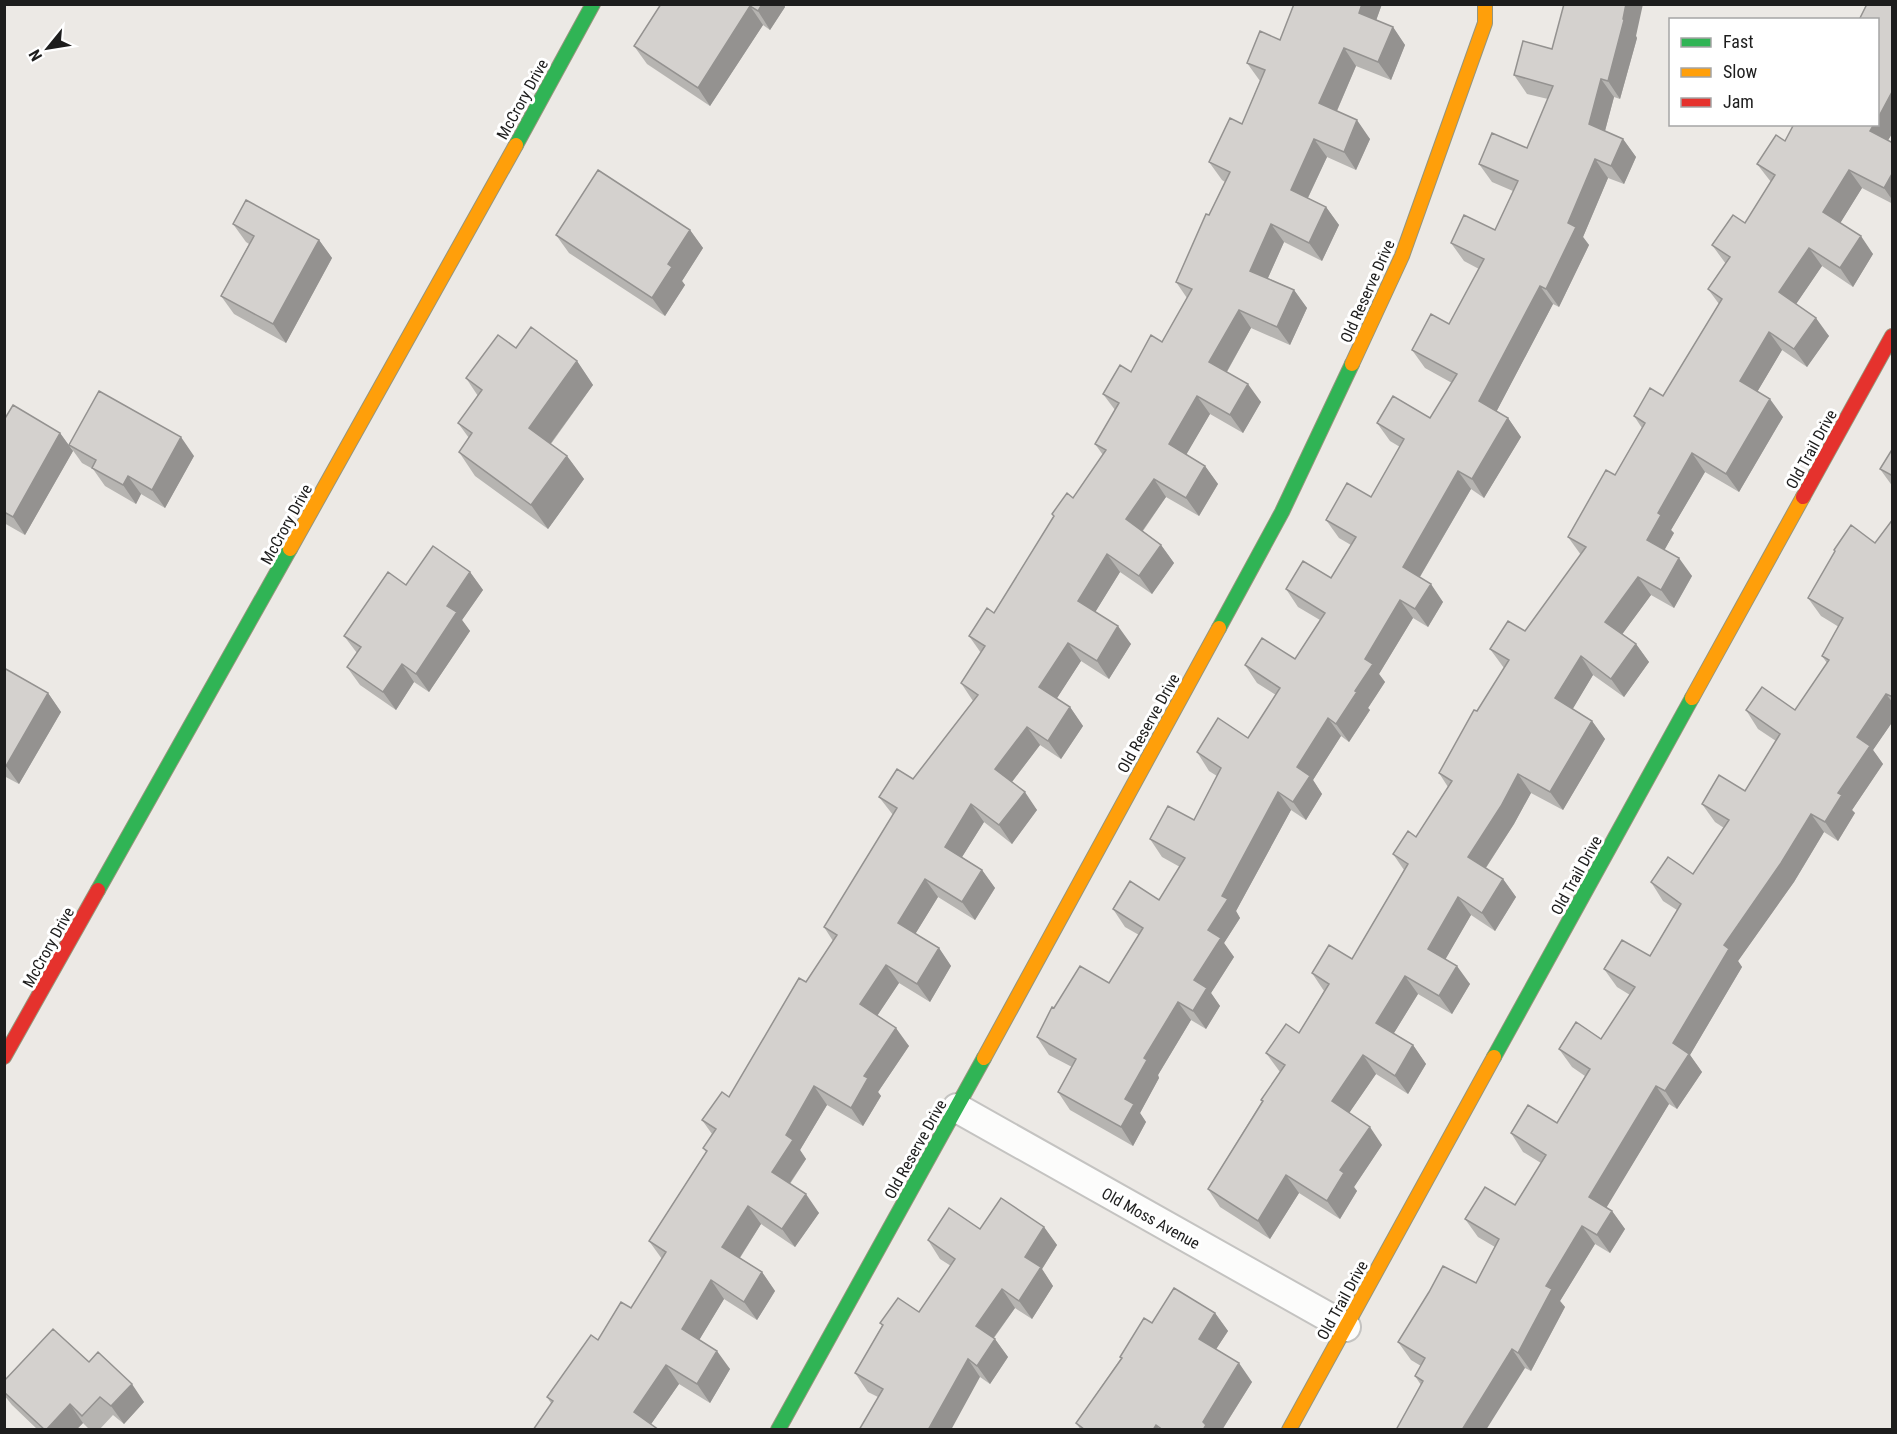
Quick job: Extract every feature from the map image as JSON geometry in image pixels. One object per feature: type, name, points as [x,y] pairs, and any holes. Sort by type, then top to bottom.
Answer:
[{"type":"street","name":"McCrory Drive","points":[[4,1057],[448,268],[593,4]]},
{"type":"street","name":"Old Reserve Drive","points":[[778,1430],[1282,513],[1402,256],[1485,22],[1485,4]]},
{"type":"street","name":"Old Trail Drive","points":[[1289,1430],[1893,336]]},
{"type":"street","name":"Old Moss Avenue","points":[[957,1108],[1346,1327]]},
{"type":"building","points":[[661,4],[762,4],[758,11],[750,6],[698,88],[634,46]]},
{"type":"building","points":[[1294,4],[1362,4],[1359,13],[1393,27],[1378,62],[1344,48],[1319,103],[1357,120],[1344,152],[1314,139],[1291,190],[1326,207],[1309,243],[1271,224],[1250,271],[1294,290],[1277,327],[1239,310],[1209,362],[1248,384],[1230,415],[1197,396],[1169,444],[1205,466],[1186,498],[1154,479],[1126,519],[1161,545],[1139,576],[1107,554],[1078,601],[1118,626],[1097,661],[1068,643],[1039,687],[1070,707],[1048,741],[1027,727],[995,769],[1025,792],[999,825],[971,804],[945,847],[982,870],[962,902],[925,879],[898,923],[939,948],[917,984],[886,965],[860,1004],[896,1028],[864,1076],[868,1078],[851,1108],[814,1086],[786,1135],[793,1140],[772,1172],[806,1194],[782,1229],[748,1206],[722,1247],[762,1272],[744,1302],[711,1280],[682,1329],[717,1351],[697,1384],[666,1365],[634,1412],[659,1430],[533,1430],[553,1401],[547,1397],[591,1335],[598,1340],[621,1302],[631,1308],[666,1252],[649,1241],[707,1151],[703,1148],[716,1129],[702,1120],[722,1092],[729,1097],[799,978],[806,982],[837,935],[824,927],[897,808],[879,797],[897,769],[913,779],[978,695],[961,683],[985,646],[969,636],[987,608],[994,613],[1054,516],[1052,514],[1067,493],[1073,498],[1106,450],[1095,444],[1119,403],[1103,394],[1120,365],[1131,372],[1151,335],[1162,342],[1192,289],[1176,282],[1206,214],[1209,215],[1230,172],[1209,162],[1230,118],[1242,124],[1265,70],[1247,63],[1260,31],[1280,40]]},
{"type":"building","points":[[1564,4],[1626,4],[1608,81],[1601,79],[1589,124],[1623,139],[1611,166],[1595,159],[1568,223],[1576,227],[1546,289],[1540,286],[1479,401],[1508,418],[1472,479],[1458,471],[1403,567],[1431,584],[1415,609],[1400,600],[1365,659],[1373,664],[1355,691],[1357,692],[1336,724],[1328,718],[1297,767],[1310,776],[1293,802],[1278,792],[1222,896],[1228,899],[1208,930],[1221,938],[1194,980],[1207,988],[1193,1011],[1178,1002],[1144,1058],[1147,1060],[1125,1099],[1134,1104],[1121,1127],[1058,1092],[1076,1059],[1037,1037],[1052,1007],[1054,1008],[1080,966],[1109,983],[1143,928],[1113,909],[1130,881],[1159,900],[1185,858],[1150,839],[1168,806],[1194,820],[1221,768],[1197,752],[1218,718],[1248,738],[1280,688],[1245,665],[1262,638],[1295,659],[1325,613],[1286,589],[1303,561],[1331,578],[1356,537],[1326,520],[1347,483],[1371,497],[1404,439],[1377,423],[1393,396],[1430,418],[1457,374],[1412,350],[1431,314],[1449,324],[1484,259],[1451,243],[1464,215],[1495,230],[1518,181],[1479,164],[1492,133],[1527,148],[1553,86],[1514,75],[1523,41],[1552,49]]},
{"type":"building","points":[[1867,4],[1893,4],[1893,90],[1879,116],[1879,18],[1860,18]]},
{"type":"building","points":[[1793,126],[1873,126],[1870,131],[1893,143],[1893,172],[1884,188],[1849,170],[1823,212],[1861,236],[1840,268],[1809,248],[1779,292],[1816,318],[1794,349],[1769,332],[1740,381],[1770,399],[1726,474],[1692,453],[1658,513],[1661,515],[1647,540],[1679,558],[1661,590],[1638,577],[1605,622],[1636,644],[1611,679],[1581,656],[1555,698],[1592,721],[1550,792],[1518,774],[1501,806],[1468,857],[1503,879],[1482,913],[1458,897],[1428,949],[1457,966],[1439,996],[1405,976],[1376,1023],[1413,1045],[1395,1076],[1363,1055],[1332,1101],[1370,1127],[1340,1170],[1344,1173],[1327,1201],[1286,1175],[1258,1221],[1208,1189],[1263,1101],[1261,1100],[1285,1065],[1266,1053],[1286,1024],[1299,1033],[1329,984],[1312,973],[1329,945],[1352,959],[1408,864],[1393,854],[1408,831],[1416,837],[1452,781],[1439,773],[1474,710],[1477,711],[1509,660],[1490,649],[1508,621],[1525,631],[1586,547],[1568,537],[1606,470],[1615,475],[1645,423],[1634,416],[1650,388],[1663,396],[1722,299],[1708,289],[1730,257],[1712,245],[1733,215],[1745,223],[1775,175],[1757,164],[1776,135],[1785,141]]},
{"type":"building","points":[[598,170],[690,230],[668,264],[672,267],[652,298],[556,235]]},
{"type":"building","points":[[246,200],[319,240],[273,324],[221,296],[254,236],[233,224]]},
{"type":"building","points":[[531,327],[577,361],[529,428],[567,456],[531,505],[459,452],[472,433],[458,423],[482,390],[466,378],[498,335],[516,348]]},
{"type":"building","points":[[99,391],[181,437],[152,490],[128,476],[123,485],[92,468],[96,460],[69,445]]},
{"type":"building","points":[[13,405],[60,433],[13,517],[4,512],[4,420]]},
{"type":"building","points":[[1893,448],[1893,476],[1880,469]]},
{"type":"building","points":[[1893,519],[1893,697],[1886,694],[1857,737],[1870,746],[1838,793],[1842,795],[1825,822],[1811,814],[1781,863],[1724,945],[1729,949],[1673,1043],[1689,1054],[1665,1091],[1656,1086],[1589,1197],[1612,1211],[1597,1235],[1582,1226],[1546,1286],[1552,1289],[1518,1353],[1512,1349],[1462,1430],[1396,1430],[1423,1381],[1415,1376],[1425,1358],[1398,1342],[1443,1266],[1476,1283],[1499,1239],[1465,1219],[1485,1187],[1515,1205],[1546,1155],[1511,1133],[1528,1105],[1557,1123],[1590,1069],[1559,1049],[1576,1022],[1601,1039],[1635,987],[1604,969],[1622,940],[1650,956],[1681,904],[1651,882],[1668,857],[1693,874],[1729,820],[1702,804],[1719,775],[1745,791],[1780,734],[1746,710],[1762,687],[1795,710],[1829,660],[1822,656],[1843,618],[1808,598],[1834,550],[1851,525],[1875,543]]},
{"type":"building","points":[[433,546],[470,572],[447,606],[457,612],[416,674],[402,664],[383,692],[347,667],[361,647],[344,636],[388,572],[406,585]]},
{"type":"building","points":[[4,668],[48,693],[6,766],[4,765]]},
{"type":"building","points":[[1001,1198],[1044,1227],[1025,1257],[1041,1267],[1019,1301],[1002,1289],[976,1326],[995,1339],[977,1366],[968,1359],[928,1430],[859,1430],[883,1389],[855,1373],[883,1325],[880,1323],[898,1298],[919,1312],[955,1259],[928,1240],[949,1208],[980,1229]]},
{"type":"building","points":[[1174,1288],[1215,1313],[1199,1339],[1239,1363],[1203,1422],[1206,1425],[1203,1430],[1163,1430],[1156,1425],[1153,1430],[1084,1430],[1076,1423],[1122,1358],[1120,1357],[1144,1318],[1152,1323]]},
{"type":"building","points":[[53,1329],[89,1362],[98,1352],[132,1384],[111,1406],[100,1397],[82,1416],[70,1404],[45,1430],[4,1392],[4,1381]]},
{"type":"traffic: fast","points":[[516,145],[593,4]]},
{"type":"traffic: fast","points":[[1219,628],[1282,512],[1352,364]]},
{"type":"traffic: fast","points":[[98,890],[290,549]]},
{"type":"traffic: fast","points":[[1494,1057],[1692,698]]},
{"type":"traffic: fast","points":[[778,1430],[984,1058]]},
{"type":"traffic: slow","points":[[1352,364],[1402,256],[1485,23],[1485,4]]},
{"type":"traffic: slow","points":[[290,549],[516,145]]},
{"type":"traffic: slow","points":[[1692,698],[1803,497]]},
{"type":"traffic: slow","points":[[984,1058],[1219,628]]},
{"type":"traffic: slow","points":[[1289,1430],[1494,1057]]},
{"type":"traffic: jam","points":[[1803,497],[1892,336]]},
{"type":"traffic: jam","points":[[4,1057],[98,890]]}]
